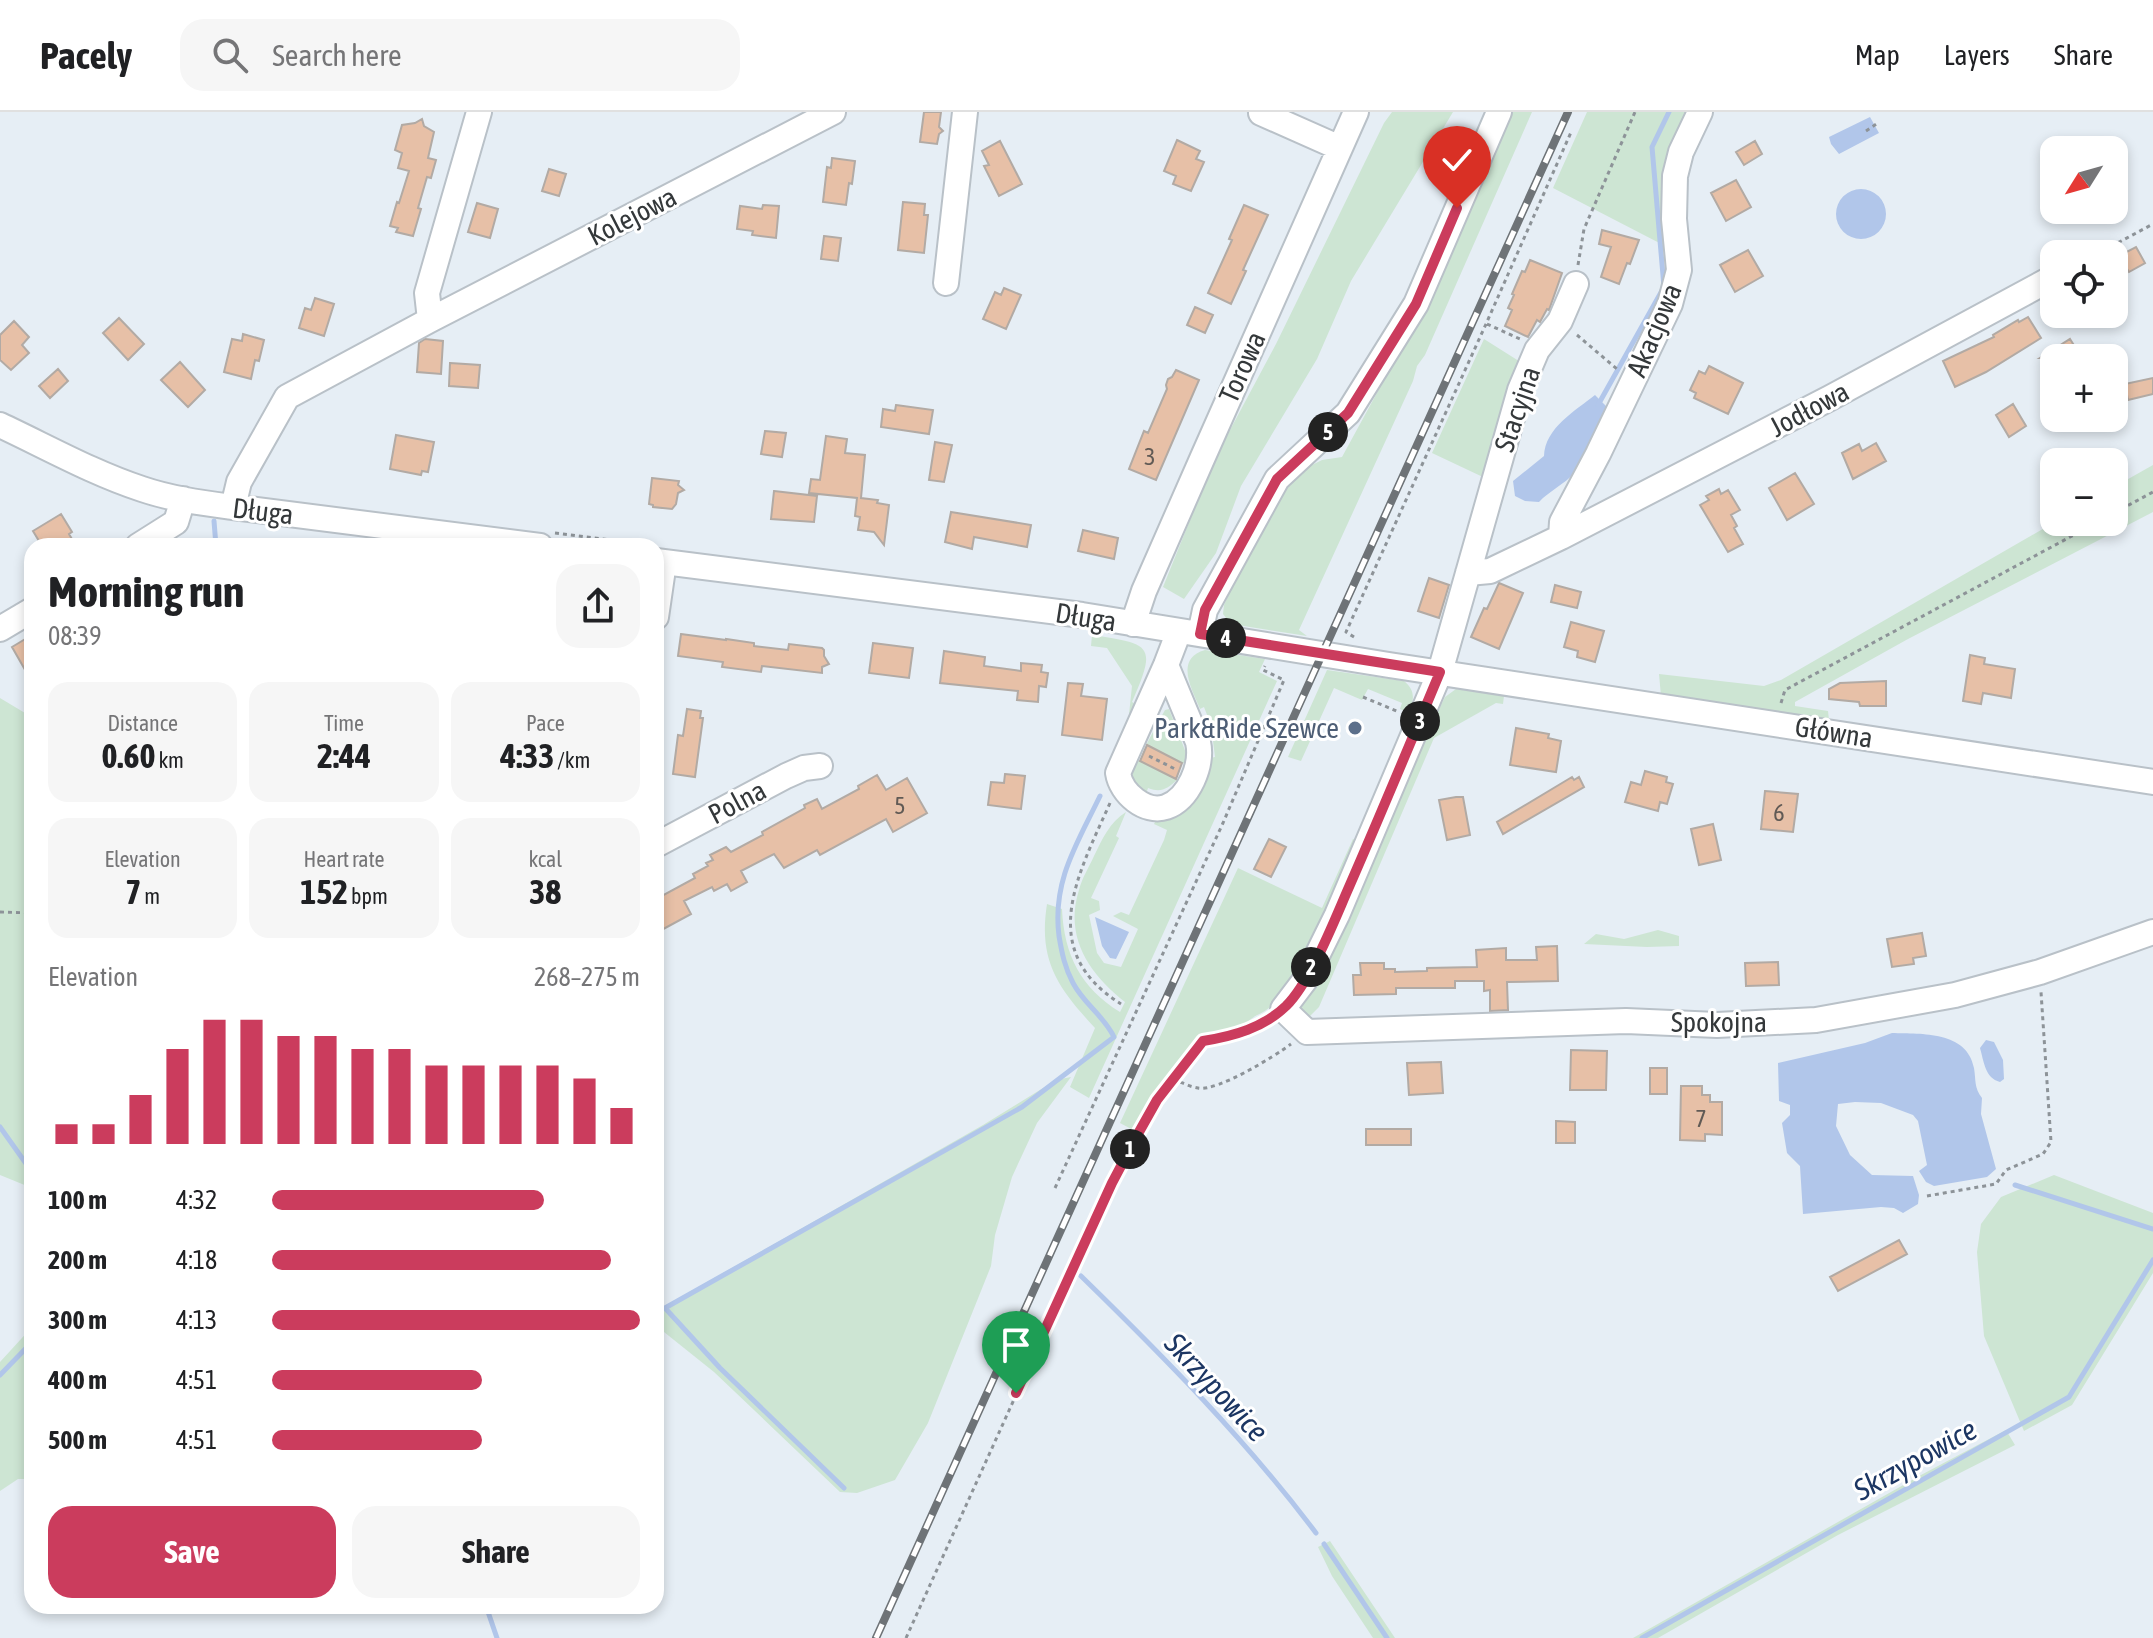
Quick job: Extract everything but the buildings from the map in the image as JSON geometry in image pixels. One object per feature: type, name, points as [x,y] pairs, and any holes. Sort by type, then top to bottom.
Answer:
[{"type":"street","points":[[430,320],[427,293],[479,112]]},
{"type":"street","name":"Kolejowa","points":[[233,507],[239,482],[287,397],[833,112]]},
{"type":"street","points":[[946,283],[965,112]]},
{"type":"street","name":"Torowa","points":[[1133,624],[1184,498],[1356,112]]},
{"type":"street","points":[[1166,665],[1199,748],[1199,762],[1186,792],[1162,808],[1149,807],[1135,800],[1119,782],[1118,773],[1166,665],[1205,610],[1277,479],[1348,413],[1416,304],[1499,112]]},
{"type":"street","name":"Akacjowa","points":[[1561,537],[1562,522],[1670,304],[1679,270],[1674,219],[1675,176],[1681,152],[1700,112]]},
{"type":"street","points":[[1261,113],[1340,148]]},
{"type":"street","name":"Stacyjna","points":[[1283,1009],[1305,980],[1337,915],[1440,672],[1520,390],[1537,350],[1560,321],[1576,284]]},
{"type":"street","name":"Jodłowa","points":[[1468,573],[1490,571],[1561,537],[1830,398],[2040,285]]},
{"type":"street","name":"Długa","points":[[0,425],[144,490],[233,507],[477,538]]},
{"type":"street","points":[[151,538],[176,522],[183,499]]},
{"type":"street","name":"Długa","points":[[664,562],[1082,615],[1514,684]]},
{"type":"street","points":[[0,629],[24,615]]},
{"type":"street","name":"Główna","points":[[1514,684],[2153,782]]},
{"type":"street","name":"Polna","points":[[664,841],[786,776],[804,768],[820,766]]},
{"type":"street","name":"Spokojna","points":[[1307,1032],[1626,1021],[1717,1025],[1816,1020],[1955,995],[2040,972],[2153,932]]},
{"type":"street","points":[[1283,1009],[1307,1032]]},
{"type":"path","points":[[1576,284],[1584,229],[1635,112]]},
{"type":"path","points":[[1866,131],[1878,123]]},
{"type":"path","points":[[1355,637],[1346,632],[1572,130]]},
{"type":"path","points":[[2123,240],[2153,224]]},
{"type":"path","points":[[1560,321],[1616,367]]},
{"type":"path","points":[[1486,324],[1537,350]]},
{"type":"path","points":[[2128,505],[2153,492]]},
{"type":"path","points":[[1785,690],[2072,536]]},
{"type":"path","points":[[1055,1188],[1223,823],[1284,680],[1263,670],[1269,657]]},
{"type":"path","points":[[1363,697],[1410,717]]},
{"type":"path","points":[[1129,747],[1193,777]]},
{"type":"path","points":[[1119,782],[1087,854],[1069,918],[1080,963],[1105,994],[1121,1004]]},
{"type":"path","points":[[0,912],[24,913]]},
{"type":"path","points":[[1927,1196],[1996,1184],[2006,1170],[2043,1154],[2051,1142],[2040,972]]},
{"type":"path","points":[[906,1638],[1112,1183],[1151,1111],[1203,1041],[1241,1033],[1264,1023],[1283,1009]]},
{"type":"path","points":[[1173,1079],[1200,1089],[1223,1082],[1273,1058],[1307,1032]]},
{"type":"green space","points":[[1392,112],[1453,112],[1351,281],[1317,359],[1241,486],[1216,553],[1184,599],[1163,587],[1215,458]]},
{"type":"green space","points":[[1504,112],[1532,112],[1299,630],[1307,636],[1231,624],[1223,614],[1224,605],[1277,492],[1302,470],[1322,460],[1342,457],[1396,358]]},
{"type":"green space","points":[[1587,112],[1689,112],[1671,249],[1553,188]]},
{"type":"green space","points":[[1484,339],[1522,363],[1485,478],[1432,453]]},
{"type":"green space","points":[[2153,465],[2153,512],[2128,525],[2128,479]]},
{"type":"green space","points":[[2040,531],[2040,536],[2107,536],[1908,639],[1795,702],[1795,706],[1828,711],[1829,720],[1661,696],[1659,674],[1764,686],[1781,680]]},
{"type":"green space","points":[[1092,635],[1138,645],[1144,650],[1146,658],[1132,702],[1139,706],[1113,761],[1107,767],[1128,724],[1132,686],[1107,648],[1091,646]]},
{"type":"green space","points":[[1205,650],[1265,659],[1259,672],[1277,681],[1089,1098],[1070,1087],[1095,1028],[1061,986],[1048,958],[1047,904],[1062,909],[1066,941],[1085,981],[1106,1003],[1120,1012],[1125,1002],[1091,967],[1077,939],[1075,907],[1086,873],[1107,831],[1126,812],[1116,836],[1119,838],[1091,898],[1099,901],[1100,910],[1089,915],[1097,953],[1104,963],[1121,967],[1138,929],[1113,916],[1121,912],[1129,915],[1164,840],[1167,830],[1154,824],[1210,758],[1215,757],[1213,741],[1205,723],[1209,720],[1204,707],[1200,709],[1188,675],[1190,660]]},
{"type":"green space","points":[[1327,670],[1404,681],[1411,688],[1413,696],[1409,713],[1400,709],[1402,703],[1368,689],[1362,700],[1334,688],[1301,761],[1288,757]]},
{"type":"green space","points":[[1456,689],[1504,696],[1503,704],[1496,703],[1434,738],[1319,1007],[1304,1022],[1290,1009],[1429,718],[1434,719],[1445,697]]},
{"type":"green space","points":[[0,698],[24,712],[24,1185],[0,1175]]},
{"type":"green space","points":[[1169,709],[1186,753],[1185,764],[1146,745],[1165,710]]},
{"type":"green space","points":[[1134,758],[1177,780],[1164,789],[1148,788],[1146,794],[1133,778]]},
{"type":"green space","points":[[1353,839],[1362,844],[1299,976],[1270,1007],[1247,1023],[1205,1035],[1197,1041],[1167,1078],[1135,1131],[1120,1123],[1238,868],[1322,908]]},
{"type":"green space","points":[[1658,930],[1679,936],[1679,946],[1584,944],[1596,934],[1624,939]]},
{"type":"green space","points":[[1071,1077],[1037,1123],[1012,1177],[995,1235],[991,1266],[928,1423],[895,1480],[857,1493],[840,1492],[714,1372],[664,1332],[664,1307],[983,1125],[1056,1080]]},
{"type":"green space","points":[[2054,1175],[2153,1213],[2153,1273],[2072,1405],[2024,1431],[1984,1336],[1977,1252],[1981,1224],[2001,1197]]},
{"type":"green space","points":[[24,1336],[24,1479],[18,1479],[0,1491],[0,1362]]},
{"type":"green space","points":[[2006,1430],[2015,1445],[1838,1535],[1658,1638],[1633,1638],[1921,1475]]},
{"type":"green space","points":[[1330,1541],[1395,1638],[1373,1638],[1332,1576],[1318,1547]]},
{"type":"water","points":[[1870,117],[1879,133],[1839,154],[1829,137]]},
{"type":"water","points":[[1861,189],[1879,196],[1886,214],[1879,232],[1861,239],[1843,232],[1836,214],[1843,196]]},
{"type":"water","points":[[1595,395],[1609,409],[1574,473],[1539,502],[1525,501],[1515,496],[1513,481],[1544,456],[1550,437],[1562,421]]},
{"type":"water","points":[[1095,917],[1129,932],[1116,959],[1110,958],[1102,946]]},
{"type":"water","points":[[1892,1033],[1942,1037],[1962,1047],[1970,1056],[1996,1169],[1987,1177],[1934,1186],[1926,1182],[1919,1171],[1927,1165],[1918,1121],[1913,1115],[1881,1103],[1838,1104],[1836,1126],[1850,1155],[1872,1175],[1913,1176],[1919,1195],[1918,1204],[1903,1213],[1894,1208],[1881,1207],[1803,1214],[1800,1166],[1787,1153],[1782,1123],[1790,1115],[1790,1105],[1779,1101],[1778,1063],[1865,1043]]},
{"type":"water","points":[[1986,1040],[1994,1042],[2003,1060],[2004,1079],[2000,1082],[1991,1077],[1984,1064],[1980,1048]]},
{"type":"waterway","points":[[1598,405],[1664,287],[1652,147],[1669,112]]},
{"type":"waterway","points":[[214,521],[215,538]]},
{"type":"waterway","points":[[844,1488],[720,1368],[665,1308],[1022,1107],[1114,1037],[1070,977],[1059,936],[1059,898],[1063,880],[1100,796]]},
{"type":"waterway","points":[[0,1127],[24,1161]]},
{"type":"waterway","points":[[2015,1185],[2153,1229]]},
{"type":"waterway","name":"Skrzypowice","points":[[1642,1638],[2069,1397],[2153,1260]]},
{"type":"waterway","name":"Skrzypowice","points":[[1081,1276],[1203,1400],[1316,1533]]},
{"type":"waterway","points":[[0,1375],[24,1350]]},
{"type":"waterway","name":"Skrzypowice","points":[[1324,1544],[1387,1638]]},
{"type":"waterway","points":[[489,1614],[497,1638]]},
{"type":"railway","points":[[876,1638],[1568,112]]},
{"type":"place","name":"Park&Ride Szewce","points":[[1355,728]]},
{"type":"route","points":[[1016,1393],[1112,1183],[1157,1100],[1203,1041],[1241,1033],[1264,1023],[1283,1009],[1305,980],[1337,915],[1440,672],[1200,634],[1205,610],[1277,479],[1348,413],[1416,304],[1457,208]]}]
